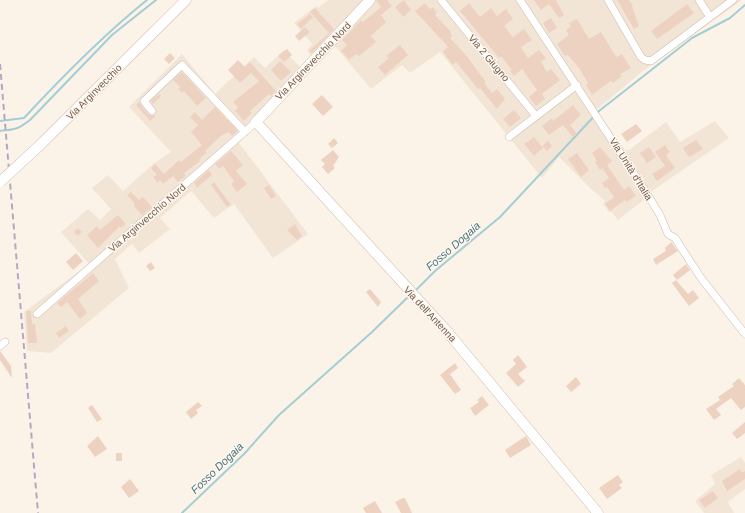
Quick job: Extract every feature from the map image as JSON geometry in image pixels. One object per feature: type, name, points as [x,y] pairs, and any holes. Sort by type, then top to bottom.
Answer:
[{"type":"street","name":"Via Arginvecchio","points":[[0,182],[39,146],[186,0]]},
{"type":"street","name":"Via Arginevecchio Nord","points":[[256,122],[370,0]]},
{"type":"street","name":"Via 2 Giugno","points":[[441,0],[536,116]]},
{"type":"street","name":"Via Unità d'Italia","points":[[520,0],[646,192],[668,234],[675,238],[701,278],[745,334]]},
{"type":"street","points":[[608,0],[641,57],[645,60],[651,61],[733,0]]},
{"type":"street","points":[[699,0],[710,17]]},
{"type":"street","points":[[152,111],[144,101],[182,65],[245,132]]},
{"type":"street","points":[[509,137],[577,85]]},
{"type":"street","name":"Via Arginvecchio Nord","points":[[37,314],[256,122]]},
{"type":"street","name":"Via dell'Antenna","points":[[256,122],[445,329],[598,513]]},
{"type":"shaded area","points":[[328,0],[742,0],[643,71],[596,110],[625,150],[629,150],[666,122],[680,142],[715,121],[729,138],[652,191],[650,195],[618,220],[603,204],[605,201],[559,157],[542,178],[440,52],[410,73],[402,65],[371,89],[335,46],[239,143],[308,234],[273,258],[234,204],[214,218],[191,191],[160,218],[170,229],[139,253],[132,244],[115,259],[129,288],[51,353],[27,351],[24,312],[89,264],[61,232],[88,209],[100,220],[111,209],[92,188],[108,175],[123,191],[153,164],[171,152],[129,107],[182,54],[215,94],[254,57],[265,68],[284,50],[301,68],[312,57],[307,50],[312,44],[294,23],[316,6],[318,8]]},
{"type":"shaded area","points":[[741,457],[745,463],[745,489],[728,502],[734,513],[704,513],[695,501],[715,484],[711,475]]},
{"type":"building","points":[[376,0],[387,0],[392,6],[381,15],[386,22],[371,36],[376,42],[359,56],[356,54],[349,60],[341,51],[347,45],[342,40],[361,20],[363,22],[381,7]]},
{"type":"building","points":[[404,0],[411,10],[403,17],[395,7]]},
{"type":"building","points":[[534,0],[556,0],[564,15],[559,18],[549,4],[541,10]]},
{"type":"building","points":[[617,0],[629,0],[633,6],[632,7],[639,26],[634,29]]},
{"type":"building","points":[[425,3],[430,9],[433,7],[437,13],[435,15],[451,32],[450,33],[452,36],[450,38],[465,54],[486,82],[484,83],[492,93],[497,89],[505,99],[497,109],[456,62],[453,65],[443,51],[448,47],[415,11]]},
{"type":"building","points":[[469,3],[480,17],[491,8],[497,16],[506,9],[513,19],[504,26],[513,37],[524,29],[532,40],[521,47],[528,58],[539,50],[546,58],[541,62],[547,72],[551,69],[560,80],[542,94],[545,99],[536,106],[529,97],[537,90],[522,69],[514,76],[510,71],[512,70],[501,56],[499,58],[460,11]]},
{"type":"building","points":[[687,4],[694,13],[657,39],[651,31]]},
{"type":"building","points":[[315,8],[334,29],[312,53],[309,51],[329,33],[310,12]]},
{"type":"building","points":[[310,14],[313,17],[301,29],[297,24]]},
{"type":"building","points":[[551,18],[557,28],[549,33],[543,23]]},
{"type":"building","points":[[577,19],[589,39],[601,32],[615,55],[617,57],[622,54],[631,68],[620,74],[622,76],[613,83],[611,81],[592,95],[586,85],[588,83],[579,68],[568,55],[564,55],[557,44],[569,35],[566,30],[571,26],[569,23]]},
{"type":"building","points":[[305,27],[310,32],[299,41],[295,36]]},
{"type":"building","points":[[400,45],[408,55],[385,75],[378,67],[389,58],[386,56]]},
{"type":"building","points":[[287,49],[292,55],[284,62],[278,56]]},
{"type":"building","points":[[170,53],[175,58],[169,64],[164,59]]},
{"type":"building","points":[[238,60],[245,67],[250,62],[276,91],[271,96],[269,94],[250,111],[252,113],[244,121],[235,111],[238,107],[233,102],[259,81],[251,73],[240,83],[228,70]]},
{"type":"building","points":[[280,61],[291,72],[281,81],[271,70]]},
{"type":"building","points":[[182,72],[206,98],[197,106],[184,91],[182,93],[178,89],[180,87],[173,80]]},
{"type":"building","points":[[159,94],[161,96],[153,104],[151,101]]},
{"type":"building","points":[[322,95],[333,107],[323,116],[312,104]]},
{"type":"building","points":[[139,102],[148,114],[156,116],[150,121],[136,105]]},
{"type":"building","points":[[573,105],[581,115],[570,125],[577,134],[573,137],[563,125],[549,135],[542,126],[552,118],[553,121]]},
{"type":"building","points":[[215,107],[238,131],[232,136],[229,132],[222,135],[205,151],[207,153],[201,157],[199,162],[184,173],[186,176],[178,182],[173,176],[163,184],[160,180],[158,183],[153,177],[157,175],[151,168],[155,164],[164,174],[179,160],[181,162],[202,145],[191,132],[198,125],[190,117],[195,112],[202,120]]},
{"type":"building","points":[[514,110],[521,118],[510,127],[503,119]]},
{"type":"building","points":[[636,124],[642,131],[627,142],[621,134]]},
{"type":"building","points":[[534,137],[543,148],[534,156],[524,144]]},
{"type":"building","points":[[334,138],[338,143],[332,148],[328,144]]},
{"type":"building","points":[[696,140],[703,149],[689,157],[683,148]]},
{"type":"building","points":[[548,141],[552,146],[547,151],[542,146]]},
{"type":"building","points":[[665,145],[670,152],[666,155],[675,168],[657,181],[652,174],[665,166],[655,152]]},
{"type":"building","points":[[600,147],[612,161],[607,165],[624,190],[629,186],[636,196],[626,202],[625,200],[610,211],[605,204],[614,197],[602,183],[609,178],[602,168],[600,170],[592,153]]},
{"type":"building","points":[[649,147],[656,157],[647,163],[640,153]]},
{"type":"building","points":[[333,150],[339,157],[333,166],[335,168],[328,174],[322,167],[325,164],[321,160]]},
{"type":"building","points":[[231,151],[243,165],[236,171],[247,184],[237,192],[231,184],[234,181],[223,166],[219,169],[215,164]]},
{"type":"building","points":[[577,153],[589,170],[581,177],[568,159]]},
{"type":"building","points":[[209,170],[212,175],[197,188],[194,183]]},
{"type":"building","points":[[214,182],[231,205],[227,207],[211,185]]},
{"type":"building","points":[[269,185],[276,196],[271,199],[264,188]]},
{"type":"building","points":[[131,192],[139,200],[143,197],[152,207],[142,215],[127,195]]},
{"type":"building","points":[[118,215],[126,224],[121,228],[120,226],[98,248],[87,235],[97,226],[100,230]]},
{"type":"building","points":[[295,224],[302,236],[297,240],[287,230]]},
{"type":"building","points":[[78,228],[82,232],[78,236],[74,232]]},
{"type":"building","points":[[671,242],[678,251],[656,265],[653,259],[666,251],[665,248]]},
{"type":"building","points":[[76,253],[83,261],[73,270],[66,262]]},
{"type":"building","points":[[151,262],[155,268],[150,271],[146,266]]},
{"type":"building","points":[[686,264],[690,270],[677,280],[673,275]]},
{"type":"building","points":[[93,273],[99,281],[78,299],[87,313],[80,319],[67,302],[61,307],[57,303]]},
{"type":"building","points":[[676,280],[688,294],[693,290],[699,298],[689,306],[672,283]]},
{"type":"building","points":[[370,289],[381,302],[378,307],[366,292]]},
{"type":"building","points":[[26,311],[31,311],[32,324],[35,324],[37,343],[28,343]]},
{"type":"building","points":[[66,326],[69,331],[59,338],[56,333]]},
{"type":"building","points":[[0,351],[11,366],[12,378],[0,360]]},
{"type":"building","points":[[518,355],[527,367],[518,374],[525,381],[518,387],[506,373],[516,364],[513,360]]},
{"type":"building","points":[[455,363],[458,368],[450,374],[461,390],[455,394],[440,375]]},
{"type":"building","points":[[576,377],[581,384],[571,392],[566,386]]},
{"type":"building","points":[[739,378],[745,385],[745,407],[741,410],[731,398],[716,409],[721,415],[714,420],[706,409],[720,400],[718,397],[734,386],[732,384]]},
{"type":"building","points":[[482,396],[489,405],[475,416],[470,408],[479,402],[477,400]]},
{"type":"building","points":[[198,402],[202,406],[196,410],[198,413],[191,419],[186,412]]},
{"type":"building","points":[[92,405],[102,419],[97,422],[88,408]]},
{"type":"building","points":[[745,422],[745,433],[737,439],[732,433]]},
{"type":"building","points":[[98,436],[107,449],[95,457],[87,446]]},
{"type":"building","points":[[526,436],[531,445],[510,458],[505,450]]},
{"type":"building","points":[[116,453],[122,453],[122,461],[116,461]]},
{"type":"building","points":[[740,469],[742,473],[745,471],[745,479],[727,491],[722,481]]},
{"type":"building","points":[[618,475],[623,482],[619,485],[622,488],[607,499],[599,488]]},
{"type":"building","points":[[130,479],[139,491],[129,498],[121,487]]},
{"type":"building","points":[[713,491],[718,498],[705,508],[699,500]]},
{"type":"building","points":[[405,498],[412,513],[401,513],[395,502]]},
{"type":"building","points":[[375,501],[382,513],[366,513],[363,508]]},
{"type":"waterway","points":[[0,121],[24,118],[83,57],[147,0]]},
{"type":"waterway","points":[[0,131],[22,126],[30,120],[112,35],[156,0]]},
{"type":"waterway","name":"Fosso Dogaia","points":[[415,291],[435,271],[500,217],[599,111],[692,38],[730,18],[745,5]]},
{"type":"waterway","name":"Fosso Dogaia","points":[[182,513],[244,454],[279,415],[372,332],[410,295]]},
{"type":"railway","points":[[0,64],[38,513]]}]
